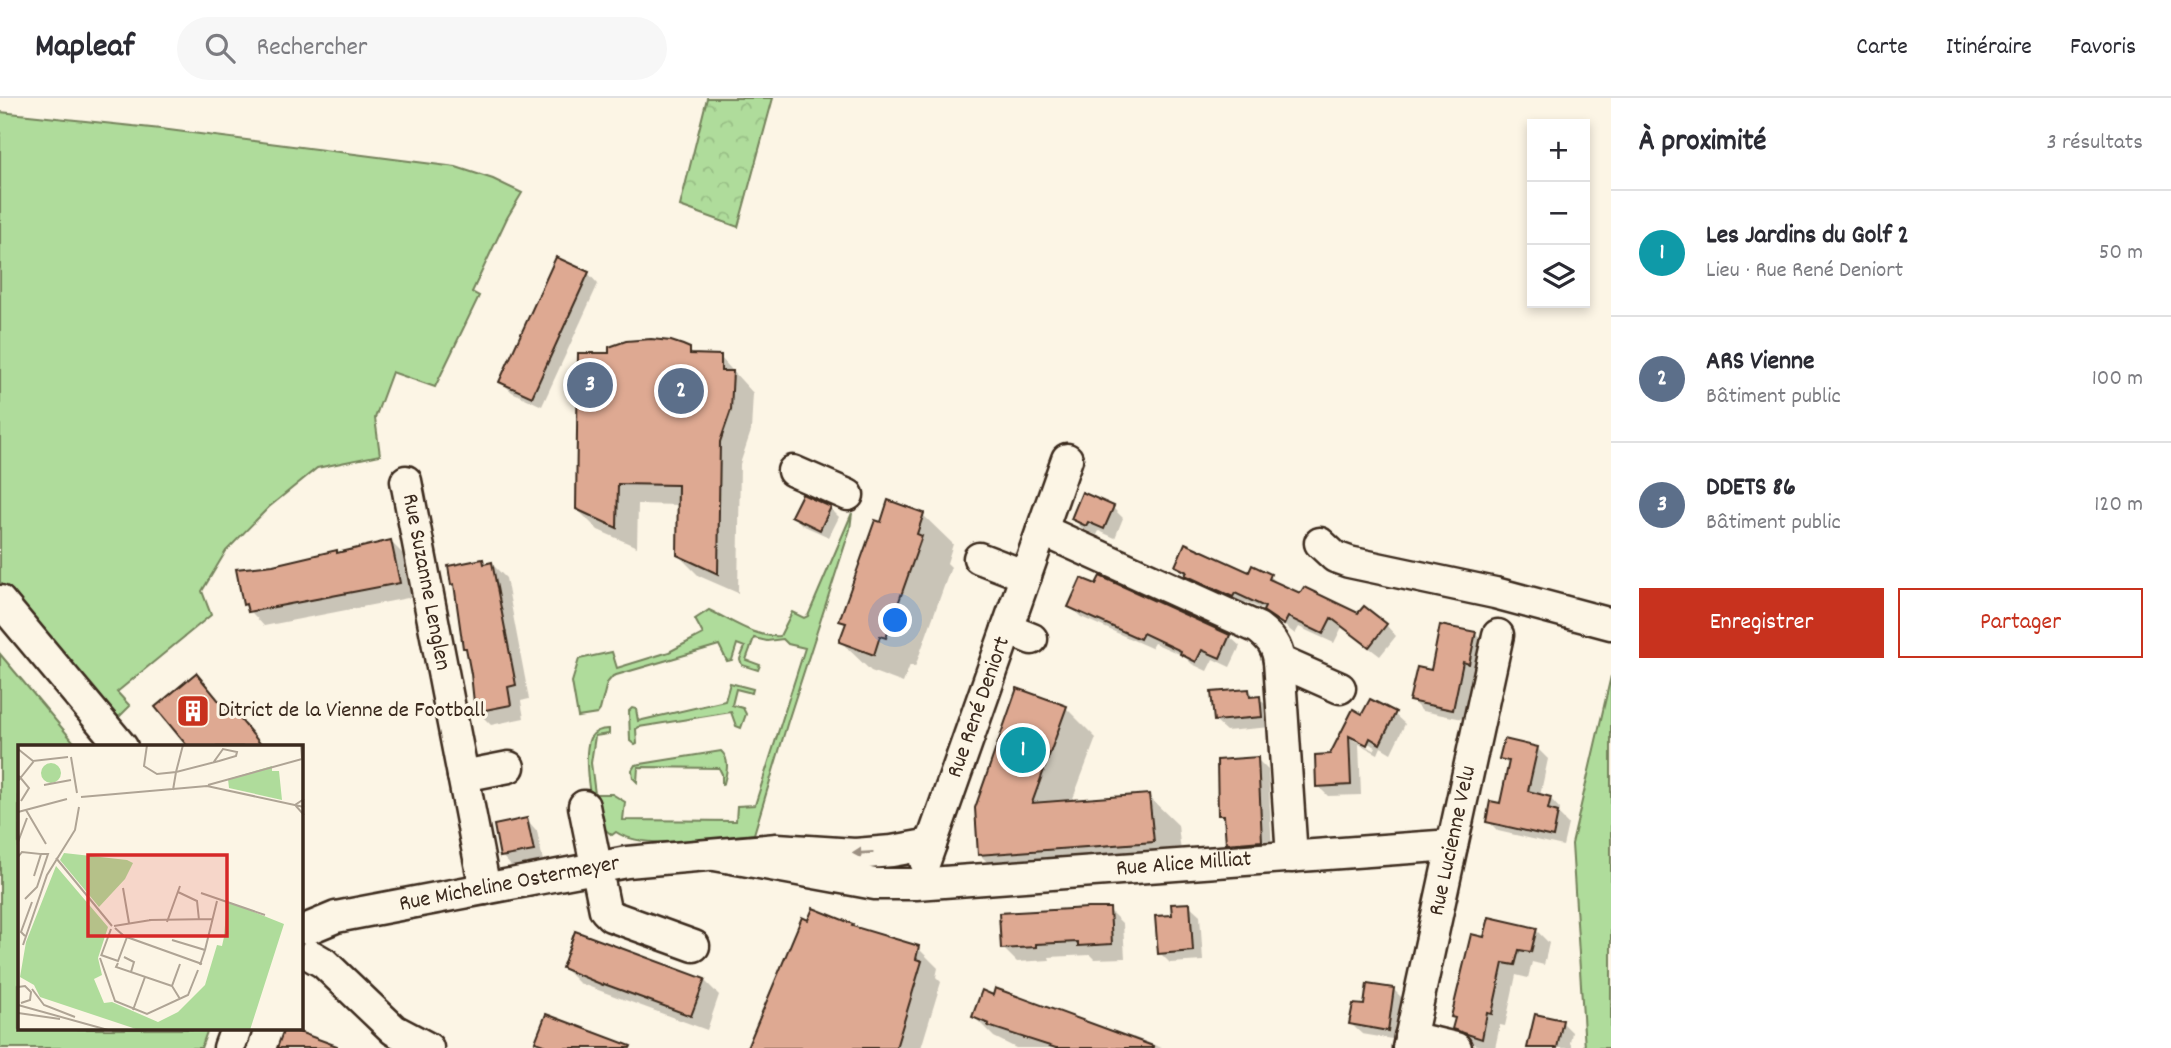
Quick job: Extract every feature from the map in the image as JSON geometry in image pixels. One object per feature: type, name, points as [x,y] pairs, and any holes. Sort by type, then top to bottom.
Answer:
[{"type":"street","name":"Rue René Deniort","points":[[916,884],[1020,634],[1026,576],[1067,459]]},
{"type":"street","points":[[793,471],[848,495]]},
{"type":"street","name":"Rue Suzanne Lenglen","points":[[406,481],[485,889]]},
{"type":"street","points":[[1042,530],[1258,628],[1270,638],[1278,656],[1292,857]]},
{"type":"street","points":[[1320,543],[1335,556],[1349,562],[1495,593],[1611,624]]},
{"type":"street","points":[[979,558],[1026,576]]},
{"type":"street","points":[[0,601],[120,745]]},
{"type":"street","name":"Rue Lucienne Velu","points":[[1409,1043],[1498,635]]},
{"type":"street","points":[[1278,656],[1340,688]]},
{"type":"street","points":[[463,776],[509,767]]},
{"type":"street","points":[[584,806],[602,904],[611,916],[694,946]]},
{"type":"street","name":"Rue Micheline Ostermeyer","points":[[428,1048],[394,1030],[305,944],[336,916],[627,862],[777,849],[855,854],[931,844]]},
{"type":"street","name":"Rue Alice Milliat","points":[[916,884],[1452,845]]},
{"type":"street","name":"Rue Micheline Ostermeyer","points":[[715,855],[876,884],[916,884]]},
{"type":"street","points":[[229,1048],[236,1030]]},
{"type":"street","points":[[1409,1043],[1456,1048]]},
{"type":"green space","points":[[707,98],[773,98],[738,227],[680,206]]},
{"type":"green space","points":[[0,112],[161,129],[456,167],[493,179],[522,193],[507,218],[472,292],[479,296],[435,387],[392,372],[375,418],[380,455],[317,468],[269,507],[226,551],[202,591],[211,615],[117,692],[130,706],[119,717],[102,704],[0,582]]},
{"type":"green space","points":[[852,513],[850,529],[754,834],[682,842],[645,841],[616,832],[612,835],[596,817],[590,795],[587,756],[590,738],[594,734],[609,729],[609,734],[595,736],[591,763],[595,794],[612,794],[625,802],[623,820],[736,821],[737,806],[755,805],[805,648],[788,644],[783,639],[767,641],[754,638],[746,660],[760,665],[758,670],[742,665],[740,659],[745,647],[737,644],[732,660],[727,661],[719,645],[613,676],[607,683],[597,714],[578,717],[572,682],[579,659],[612,652],[617,668],[669,652],[703,634],[695,619],[709,610],[743,628],[780,636],[792,612],[804,618],[808,616]]},
{"type":"green space","points":[[0,654],[76,745],[18,745],[18,1030],[208,1030],[201,1048],[0,1048]]},
{"type":"green space","points":[[1611,676],[1611,1048],[1585,1048],[1572,844]]},
{"type":"green space","points":[[730,683],[753,689],[752,693],[736,689],[732,705],[743,708],[746,714],[741,728],[736,726],[731,712],[639,727],[636,729],[637,744],[630,741],[629,711],[632,708],[636,709],[638,721],[725,701]]},
{"type":"green space","points":[[721,751],[727,766],[722,784],[719,768],[638,767],[637,782],[633,778],[632,770],[635,765]]},
{"type":"building","points":[[556,257],[589,272],[532,397],[499,382]]},
{"type":"building","points":[[651,339],[683,345],[690,348],[690,354],[721,355],[721,371],[733,371],[731,410],[720,442],[718,574],[677,555],[678,485],[618,484],[617,528],[576,509],[578,353],[609,353],[609,347],[626,341]]},
{"type":"building","points":[[1082,492],[1114,506],[1104,529],[1088,522],[1086,526],[1071,519]]},
{"type":"building","points":[[802,494],[831,507],[820,530],[791,516]]},
{"type":"building","points":[[888,500],[924,513],[917,534],[922,536],[886,638],[880,636],[874,655],[839,642],[846,623],[839,621],[875,520],[881,522]]},
{"type":"building","points":[[391,540],[400,583],[248,612],[246,604],[243,605],[236,569],[273,565]]},
{"type":"building","points":[[1185,543],[1249,572],[1252,565],[1271,574],[1269,579],[1300,593],[1304,587],[1358,613],[1364,606],[1387,624],[1369,647],[1331,618],[1323,634],[1288,617],[1284,625],[1263,611],[1265,607],[1235,593],[1233,597],[1185,575],[1187,572],[1175,566]]},
{"type":"building","points":[[483,559],[484,564],[492,562],[516,685],[508,687],[511,705],[475,712],[471,674],[466,648],[463,648],[454,584],[451,585],[448,566]]},
{"type":"building","points":[[1100,576],[1230,635],[1220,658],[1202,650],[1196,662],[1180,654],[1181,651],[1143,633],[1140,639],[1068,607],[1081,578],[1096,584]]},
{"type":"building","points":[[1440,625],[1476,632],[1469,664],[1463,662],[1453,710],[1409,701],[1417,667],[1431,670]]},
{"type":"building","name":"Ditrict de la Vienne de Football","points":[[196,673],[228,712],[232,709],[261,745],[186,745],[155,707]]},
{"type":"building","points":[[1017,688],[1067,706],[1032,803],[1149,794],[1154,842],[978,855],[975,808]]},
{"type":"building","points":[[1249,689],[1250,697],[1260,696],[1262,717],[1214,721],[1211,692]]},
{"type":"building","points":[[1370,699],[1396,712],[1380,744],[1370,738],[1367,745],[1349,736],[1351,785],[1316,787],[1315,755],[1330,754],[1353,709],[1362,714]]},
{"type":"building","points":[[1504,739],[1538,747],[1528,791],[1551,797],[1548,809],[1558,812],[1553,837],[1486,822],[1490,801],[1500,803],[1509,761],[1499,759]]},
{"type":"building","points":[[1258,757],[1262,841],[1226,844],[1224,815],[1218,815],[1217,760]]},
{"type":"building","points":[[527,818],[534,851],[500,857],[494,825]]},
{"type":"building","points":[[1190,903],[1193,951],[1158,954],[1155,916],[1172,915],[1171,904]]},
{"type":"building","points":[[813,908],[853,924],[852,926],[919,946],[916,959],[922,961],[896,1048],[747,1048],[802,917],[808,920]]},
{"type":"building","points":[[1110,908],[1112,944],[1078,946],[1078,942],[1001,949],[999,913]]},
{"type":"building","points":[[1489,917],[1537,928],[1531,952],[1519,950],[1515,965],[1503,963],[1492,1014],[1487,1013],[1482,1039],[1452,1029],[1455,1018],[1451,1017],[1471,934],[1484,937]]},
{"type":"building","points":[[575,931],[705,979],[691,1016],[562,968]]},
{"type":"building","points":[[1367,984],[1394,988],[1388,1031],[1349,1024],[1353,1004],[1364,1005]]},
{"type":"building","points":[[995,988],[1153,1048],[1056,1048],[988,1026],[989,1024],[972,1017],[982,990],[993,995]]},
{"type":"building","points":[[546,1014],[631,1046],[552,1048],[535,1042]]},
{"type":"building","points":[[1535,1014],[1563,1020],[1557,1048],[1527,1048]]},
{"type":"building","points":[[284,1030],[294,1030],[337,1046],[337,1048],[277,1048]]},
{"type":"place","name":"DDETS 86","points":[[590,385]]},
{"type":"place","name":"ARS Vienne","points":[[681,391]]},
{"type":"place","name":"Ditrict de la Vienne de Football","points":[[193,711]]},
{"type":"place","name":"Les Jardins du Golf 2","points":[[1023,750]]}]
